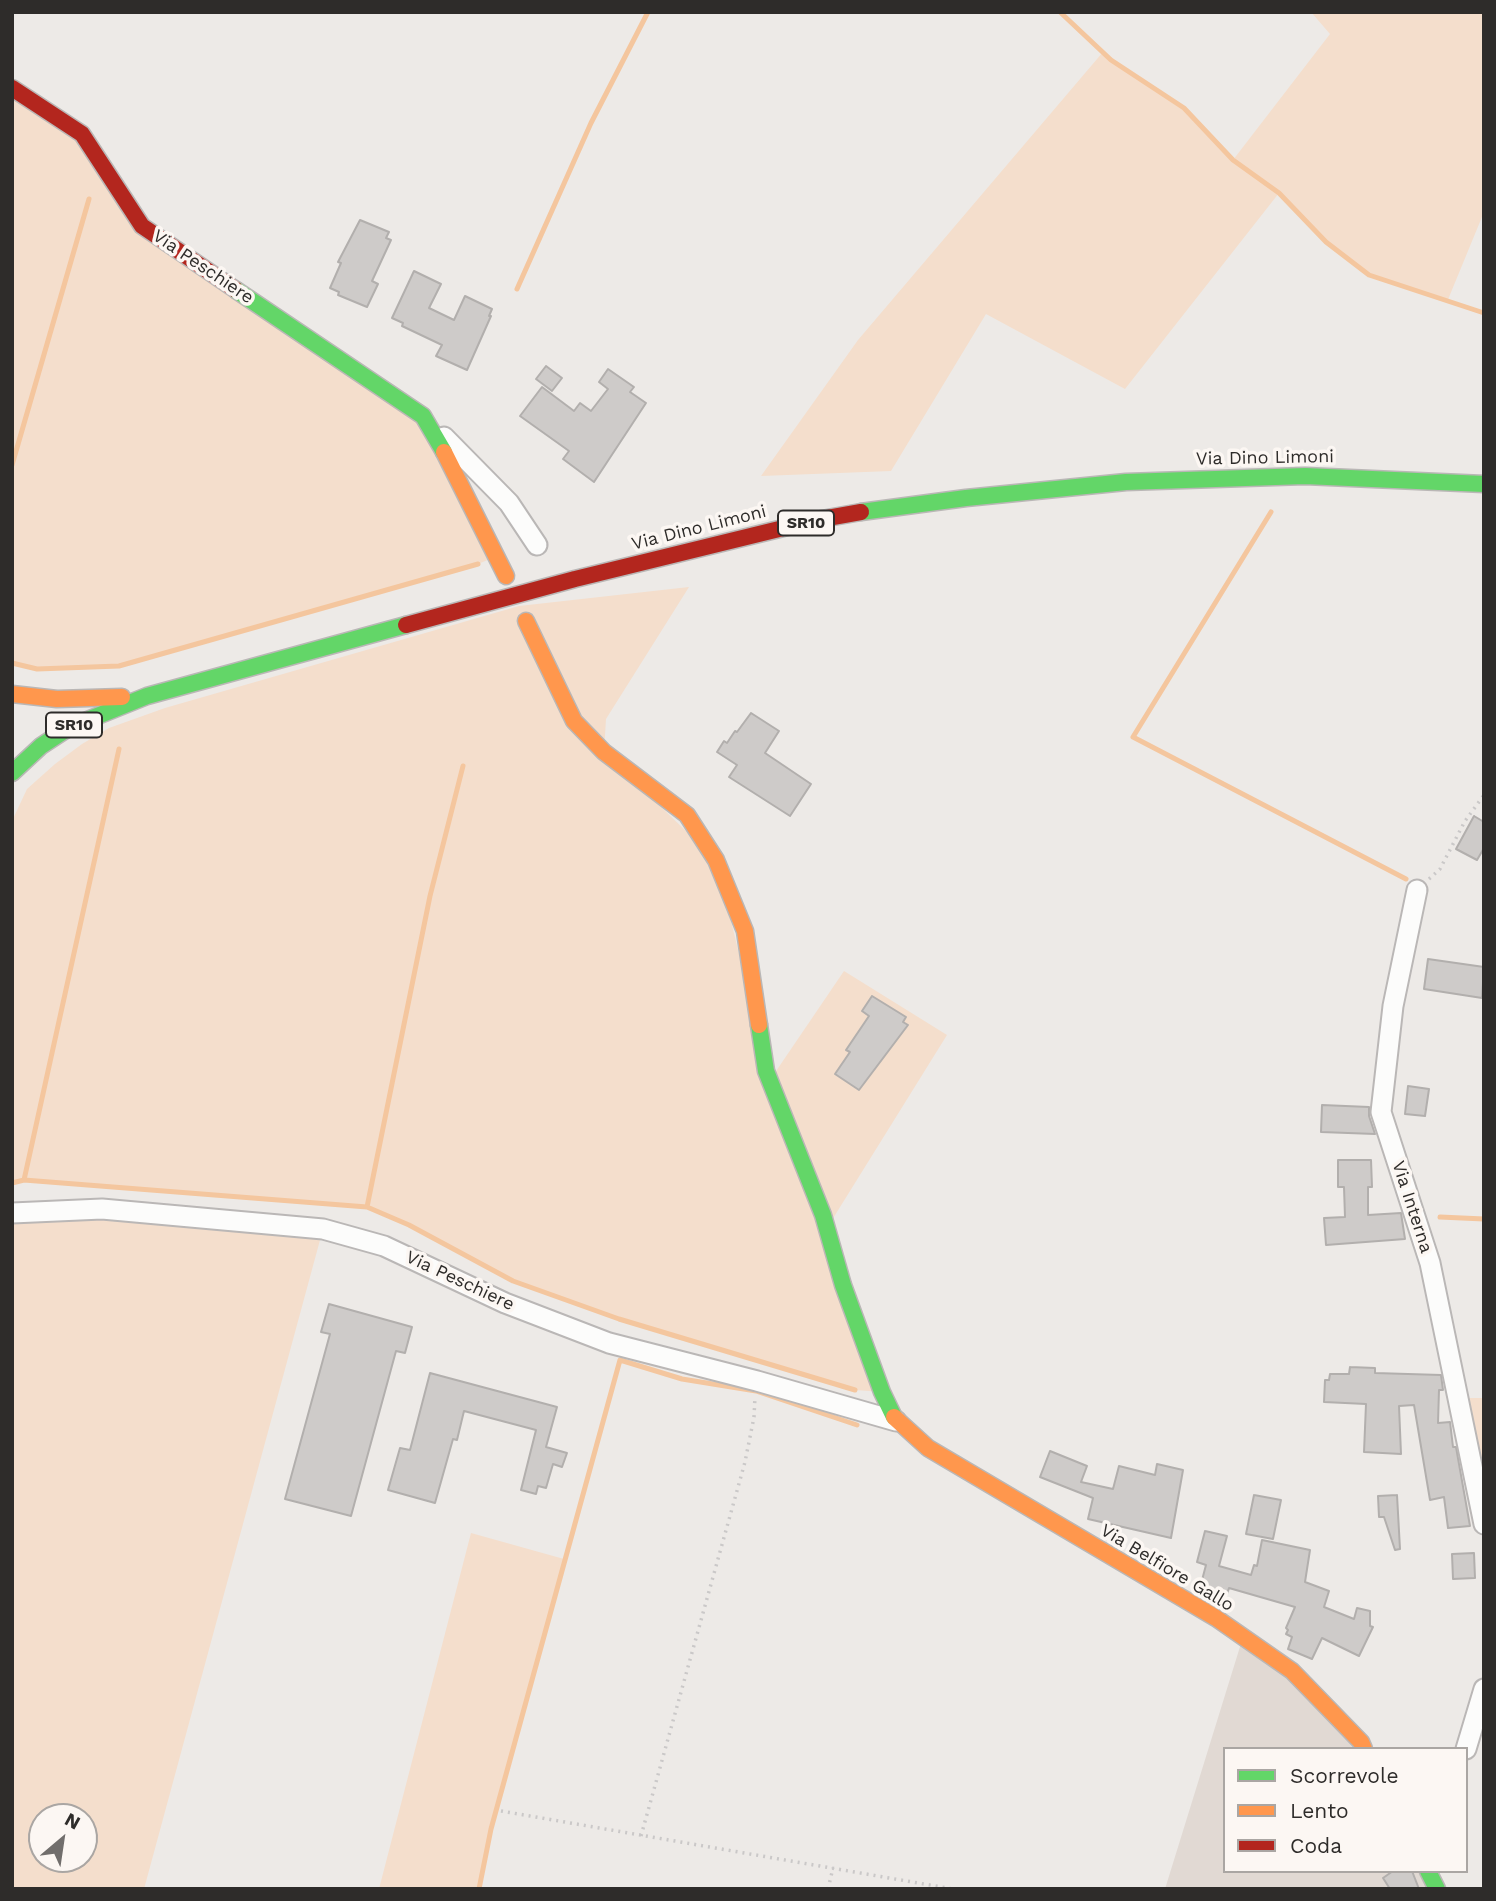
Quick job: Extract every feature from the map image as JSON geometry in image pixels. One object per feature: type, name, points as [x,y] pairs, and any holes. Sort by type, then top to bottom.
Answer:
[{"type":"street","name":"Via Peschiere","points":[[12,88],[82,134],[142,226],[423,416],[509,503],[537,545]]},
{"type":"street","name":"Via Peschiere","points":[[423,416],[456,472],[506,576]]},
{"type":"street","name":"Via Dino Limoni","points":[[147,696],[710,544],[879,509],[1020,491],[1190,478],[1358,477],[1484,484]]},
{"type":"street","name":"Via Peschiere","points":[[526,621],[574,721],[604,752],[687,815],[716,860],[745,931],[766,1071],[822,1215],[843,1285],[882,1392],[896,1421],[928,1448]]},
{"type":"street","name":"SR10","points":[[12,694],[57,699],[147,696]]},
{"type":"street","name":"SR10","points":[[12,774],[41,747],[69,727],[147,696]]},
{"type":"street","name":"Via Interna","points":[[1418,890],[1393,1006],[1381,1112],[1430,1263],[1484,1524]]},
{"type":"street","name":"Via Peschiere","points":[[12,1213],[102,1209],[323,1229],[384,1246],[505,1303],[609,1343],[757,1381],[896,1421]]},
{"type":"street","name":"Via Belfiore Gallo","points":[[928,1448],[1225,1624],[1292,1671],[1363,1747]]},
{"type":"street","points":[[1467,1747],[1484,1689]]},
{"type":"street","points":[[1429,1873],[1437,1889]]},
{"type":"path","points":[[1418,890],[1440,869],[1465,821],[1484,795]]},
{"type":"path","points":[[641,1836],[746,1462],[757,1381]]},
{"type":"path","points":[[501,1811],[953,1889]]},
{"type":"path","points":[[828,1889],[833,1868]]},
{"type":"shaded area","points":[[1311,12],[1484,12],[1484,212],[1447,302],[1369,275],[1326,242],[1279,193],[1125,389],[986,314],[891,471],[761,476],[858,340],[1103,52],[1184,108],[1233,160],[1330,34]]},
{"type":"shaded area","points":[[12,88],[82,134],[142,226],[423,416],[497,556],[478,564],[119,666],[37,669],[12,663]]},
{"type":"shaded area","points":[[689,587],[606,719],[604,752],[716,860],[770,1080],[844,971],[947,1035],[827,1228],[882,1392],[855,1390],[619,1319],[513,1281],[409,1225],[367,1207],[24,1180],[12,1183],[12,821],[27,789],[55,764],[109,728],[165,708],[519,606]]},
{"type":"shaded area","points":[[12,1213],[323,1229],[144,1889],[12,1889]]},
{"type":"shaded area","points":[[1458,1398],[1484,1398],[1484,1524]]},
{"type":"shaded area","points":[[471,1533],[564,1559],[491,1829],[479,1889],[379,1889]]},
{"type":"shaded area","points":[[1243,1637],[1362,1747],[1223,1747],[1223,1873],[1429,1873],[1437,1889],[1165,1889]]},
{"type":"building","points":[[360,220],[389,232],[386,238],[391,240],[372,281],[378,284],[367,307],[338,295],[339,292],[330,288],[341,263],[338,262]]},
{"type":"building","points":[[414,271],[441,284],[429,308],[454,320],[465,296],[492,309],[467,370],[436,356],[442,345],[402,326],[403,323],[392,318]]},
{"type":"building","points":[[546,366],[562,378],[552,391],[536,379]]},
{"type":"building","points":[[608,369],[634,387],[630,392],[646,403],[594,482],[563,459],[569,451],[520,416],[542,387],[574,411],[580,403],[591,411],[608,389],[599,382]]},
{"type":"building","points":[[751,713],[779,731],[765,753],[811,784],[790,816],[729,777],[737,765],[717,752]]},
{"type":"building","points":[[1474,816],[1484,822],[1484,848],[1477,860],[1456,849]]},
{"type":"building","points":[[1428,959],[1484,967],[1482,998],[1424,989]]},
{"type":"building","points":[[872,996],[906,1017],[903,1022],[908,1025],[859,1090],[835,1074],[850,1052],[846,1050],[869,1016],[862,1011]]},
{"type":"building","points":[[1408,1086],[1429,1089],[1425,1116],[1405,1114]]},
{"type":"building","points":[[1322,1105],[1369,1107],[1375,1134],[1321,1132]]},
{"type":"building","points":[[1338,1160],[1371,1160],[1372,1187],[1368,1187],[1368,1215],[1401,1213],[1405,1239],[1326,1245],[1324,1218],[1345,1217],[1344,1187],[1338,1187]]},
{"type":"building","points":[[329,1304],[412,1327],[405,1353],[396,1351],[351,1516],[285,1499],[330,1334],[321,1332]]},
{"type":"building","points":[[1350,1367],[1375,1368],[1375,1373],[1441,1375],[1443,1390],[1439,1390],[1438,1423],[1450,1422],[1470,1526],[1448,1528],[1444,1497],[1430,1500],[1414,1405],[1399,1406],[1401,1454],[1364,1452],[1366,1404],[1324,1402],[1325,1380],[1329,1380],[1330,1374],[1349,1374]]},
{"type":"building","points":[[430,1373],[557,1407],[546,1447],[567,1453],[562,1467],[553,1464],[546,1488],[538,1486],[536,1494],[521,1490],[536,1430],[464,1411],[435,1503],[388,1490],[400,1448],[410,1450]]},
{"type":"building","points":[[1050,1451],[1087,1466],[1081,1482],[1113,1489],[1119,1466],[1155,1475],[1157,1464],[1183,1470],[1171,1538],[1088,1519],[1093,1498],[1040,1477]]},
{"type":"building","points":[[1254,1495],[1281,1500],[1273,1539],[1246,1534]]},
{"type":"building","points":[[1397,1495],[1400,1549],[1395,1550],[1384,1517],[1379,1517],[1378,1496]]},
{"type":"building","points":[[1205,1531],[1227,1536],[1219,1566],[1251,1575],[1254,1565],[1257,1566],[1262,1540],[1310,1550],[1305,1582],[1329,1591],[1324,1607],[1354,1619],[1357,1608],[1370,1611],[1370,1626],[1373,1627],[1359,1656],[1322,1638],[1312,1659],[1288,1649],[1292,1637],[1286,1634],[1286,1628],[1295,1607],[1229,1588],[1227,1594],[1207,1589],[1208,1586],[1201,1584],[1206,1565],[1197,1562]]},
{"type":"building","points":[[1474,1553],[1475,1578],[1453,1579],[1452,1554]]},
{"type":"building","points":[[1390,1873],[1413,1873],[1419,1889],[1390,1889],[1383,1878]]},
{"type":"waterway","points":[[517,289],[591,123],[648,12]]},
{"type":"waterway","points":[[1060,12],[1111,60],[1184,108],[1233,160],[1279,193],[1326,242],[1369,275],[1484,313]]},
{"type":"waterway","points":[[12,465],[89,199]]},
{"type":"waterway","points":[[1271,512],[1133,737],[1406,879]]},
{"type":"waterway","points":[[12,663],[37,669],[119,666],[478,564]]},
{"type":"waterway","points":[[24,1180],[119,749]]},
{"type":"waterway","points":[[367,1207],[430,896],[463,766]]},
{"type":"waterway","points":[[12,1183],[24,1180],[367,1207],[409,1225],[513,1281],[619,1319],[855,1390]]},
{"type":"waterway","points":[[1440,1217],[1484,1219]]},
{"type":"waterway","points":[[479,1889],[491,1829],[620,1360],[682,1379],[756,1391],[857,1425]]},
{"type":"traffic: fast","points":[[236,290],[423,416],[444,452]]},
{"type":"traffic: fast","points":[[861,512],[1126,482],[1305,476],[1484,484]]},
{"type":"traffic: fast","points":[[12,773],[41,746],[70,727],[147,696],[406,625]]},
{"type":"traffic: fast","points":[[759,1025],[766,1071],[823,1215],[843,1285],[882,1392],[894,1417]]},
{"type":"traffic: fast","points":[[1429,1873],[1437,1889]]},
{"type":"traffic: slow","points":[[444,452],[506,576]]},
{"type":"traffic: slow","points":[[526,621],[574,721],[604,752],[687,815],[716,860],[745,931],[759,1025]]},
{"type":"traffic: slow","points":[[12,694],[57,699],[122,697]]},
{"type":"traffic: slow","points":[[894,1417],[928,1448],[1216,1618],[1292,1671],[1363,1747]]},
{"type":"traffic: jam","points":[[12,88],[82,134],[142,226],[236,290]]},
{"type":"traffic: jam","points":[[406,625],[575,579],[816,520],[861,512]]}]
